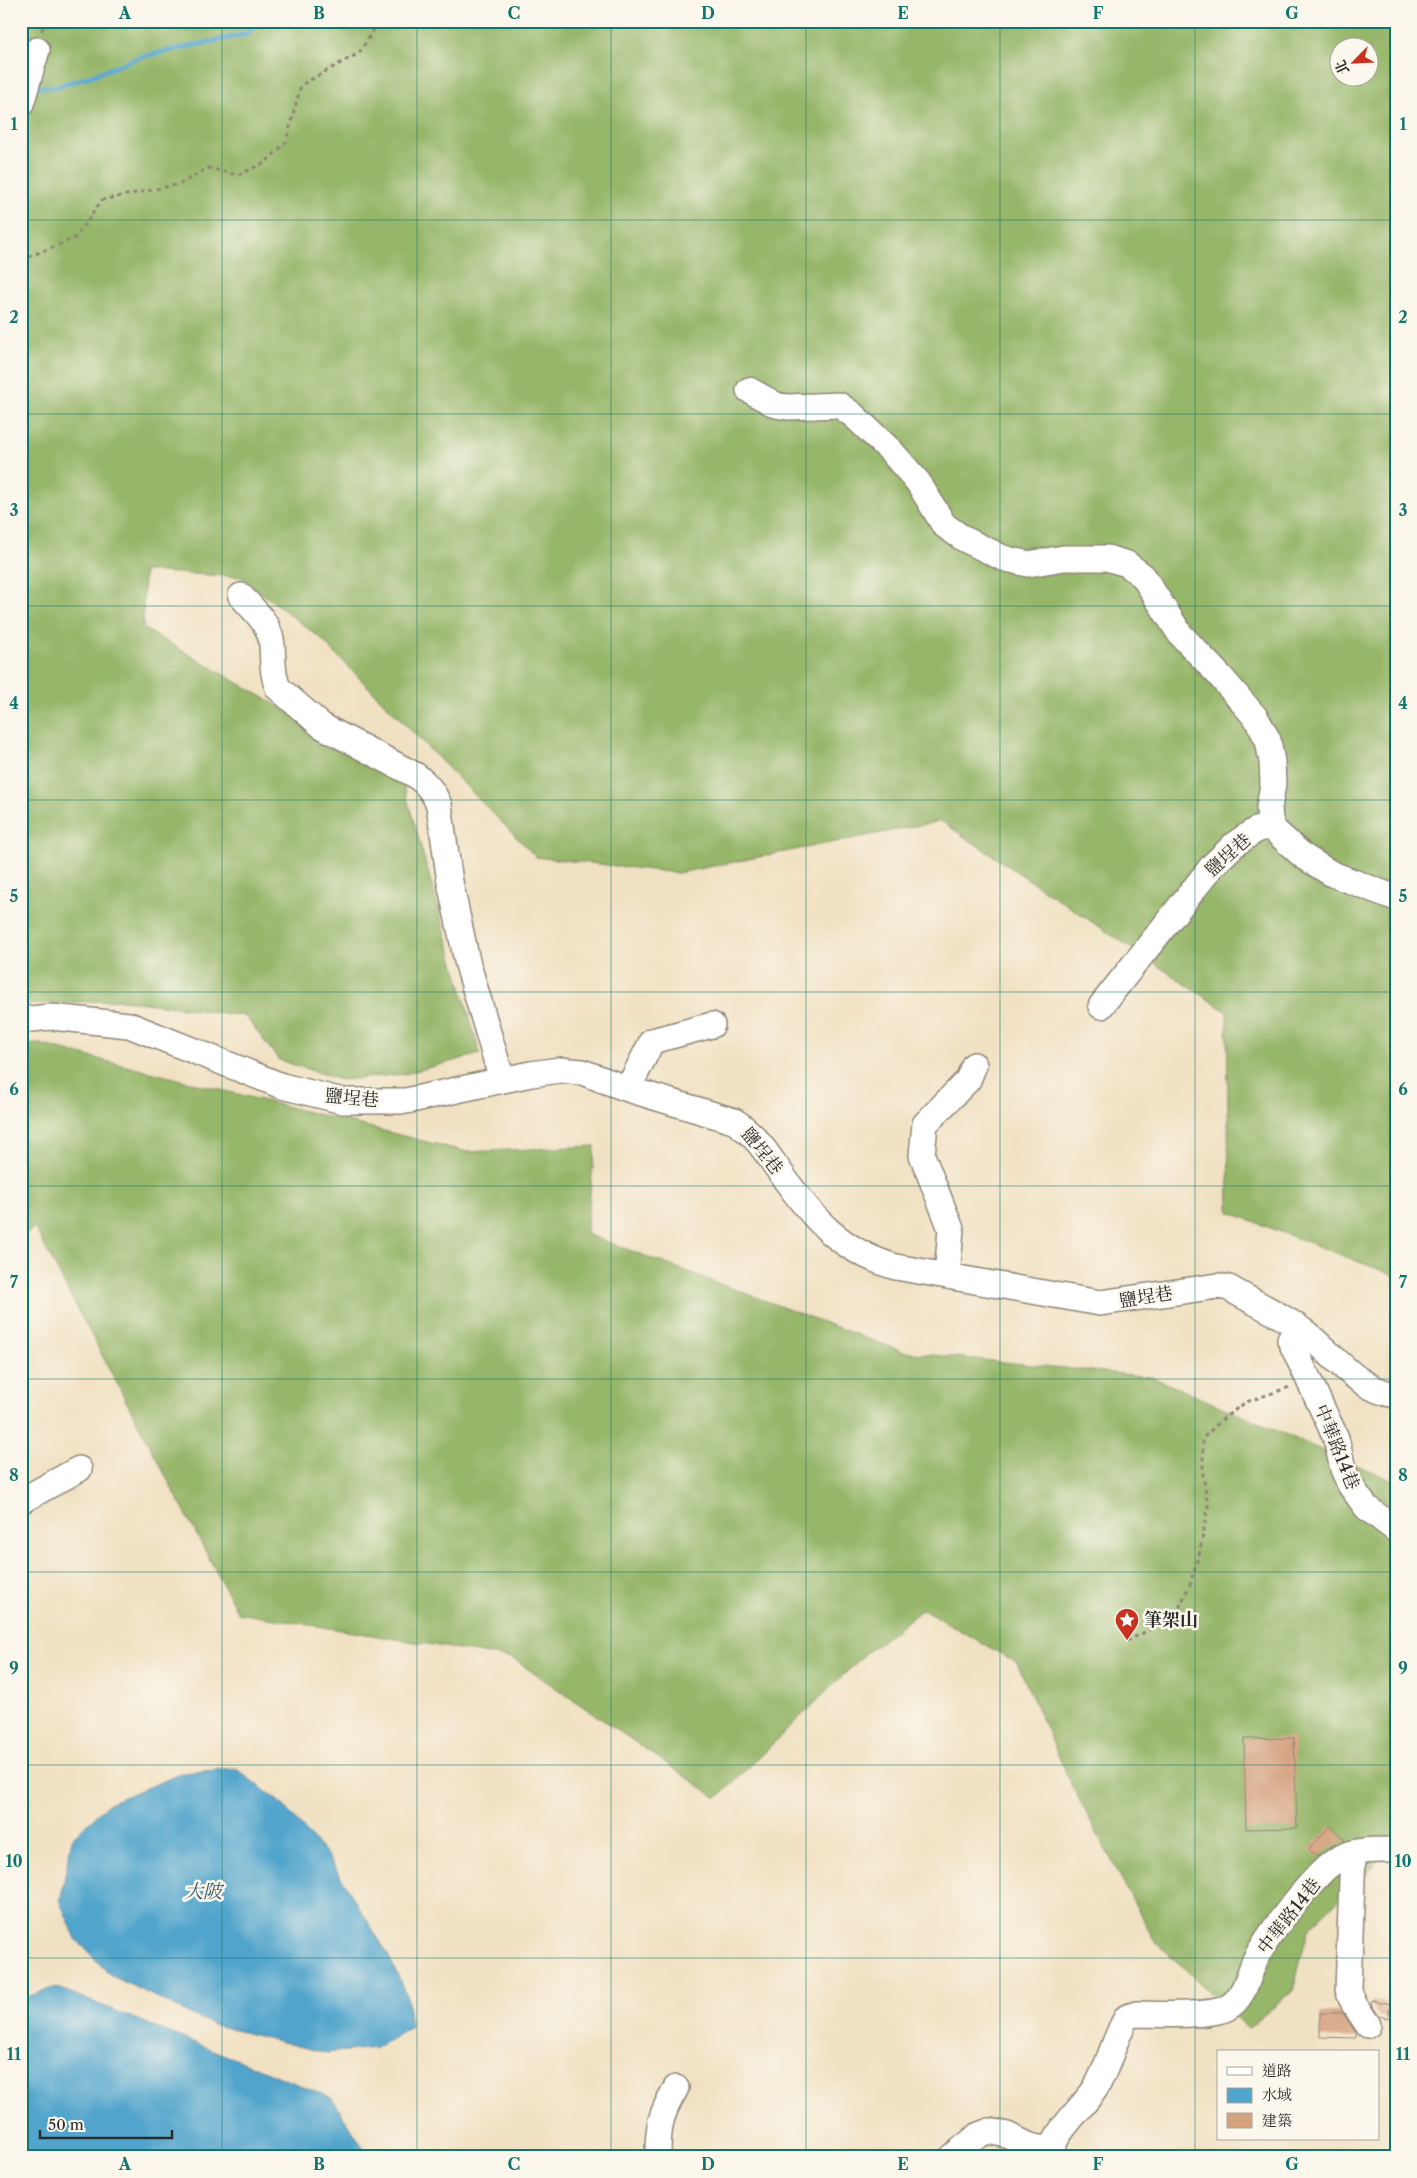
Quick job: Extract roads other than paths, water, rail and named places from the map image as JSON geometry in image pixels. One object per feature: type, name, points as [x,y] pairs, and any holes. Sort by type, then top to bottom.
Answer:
[{"type":"street","points":[[22,102],[34,61]]},
{"type":"street","points":[[748,390],[776,405],[788,407],[839,405],[853,415],[891,451],[918,482],[944,525],[964,539],[995,554],[1028,564],[1064,558],[1107,558],[1127,564],[1143,576],[1180,634],[1256,718],[1268,740],[1273,784],[1269,808],[1270,820],[1274,830]]},
{"type":"street","points":[[241,596],[261,618],[268,629],[272,643],[274,679],[278,688],[322,726],[415,775],[428,785],[434,794],[439,805],[450,882],[467,961],[502,1080]]},
{"type":"street","name":"鹽埕巷","points":[[1101,1006],[1213,865],[1235,844],[1256,830],[1266,828],[1274,830],[1303,856],[1332,874],[1396,898]]},
{"type":"street","name":"鹽埕巷","points":[[21,1020],[51,1018],[129,1025],[282,1086],[342,1101],[406,1101],[502,1080],[560,1070],[582,1072],[628,1089],[734,1120],[748,1130],[801,1202],[820,1224],[854,1249],[882,1263],[1100,1303],[1218,1286],[1230,1288],[1304,1332],[1364,1384],[1385,1393],[1396,1395]]},
{"type":"street","points":[[628,1089],[652,1041],[712,1025]]},
{"type":"street","points":[[948,1276],[950,1229],[922,1155],[925,1124],[968,1080],[974,1064]]},
{"type":"street","name":"中華路14巷","points":[[1304,1332],[1294,1333],[1290,1340],[1336,1438],[1343,1470],[1350,1485],[1366,1507],[1396,1530]]},
{"type":"street","points":[[21,1501],[80,1468]]},
{"type":"street","name":"中華路14巷","points":[[1050,2153],[1056,2139],[1099,2083],[1127,2017],[1136,2014],[1212,2012],[1227,2007],[1237,1999],[1242,1991],[1264,1942],[1327,1868],[1338,1858],[1353,1853],[1372,1850],[1396,1850]]},
{"type":"street","points":[[1353,1853],[1348,1988],[1354,2004],[1368,2025]]},
{"type":"street","points":[[658,2157],[658,2126],[665,2107],[676,2088]]},
{"type":"street","points":[[952,2157],[979,2135],[989,2131],[1007,2135],[1050,2153]]},
{"type":"water","name":"大陂","points":[[235,1768],[282,1804],[328,1856],[387,1953],[407,1995],[411,2027],[376,2048],[326,2053],[211,2024],[110,1975],[76,1939],[60,1902],[72,1838],[109,1803],[183,1773]]},
{"type":"water","points":[[56,1987],[332,2098],[369,2157],[21,2157],[21,1999]]},
{"type":"waterway","points":[[34,87],[55,87],[91,76],[140,57],[247,34],[260,21]]},
{"type":"place","name":"筆架山","points":[[1127,1641]]}]
